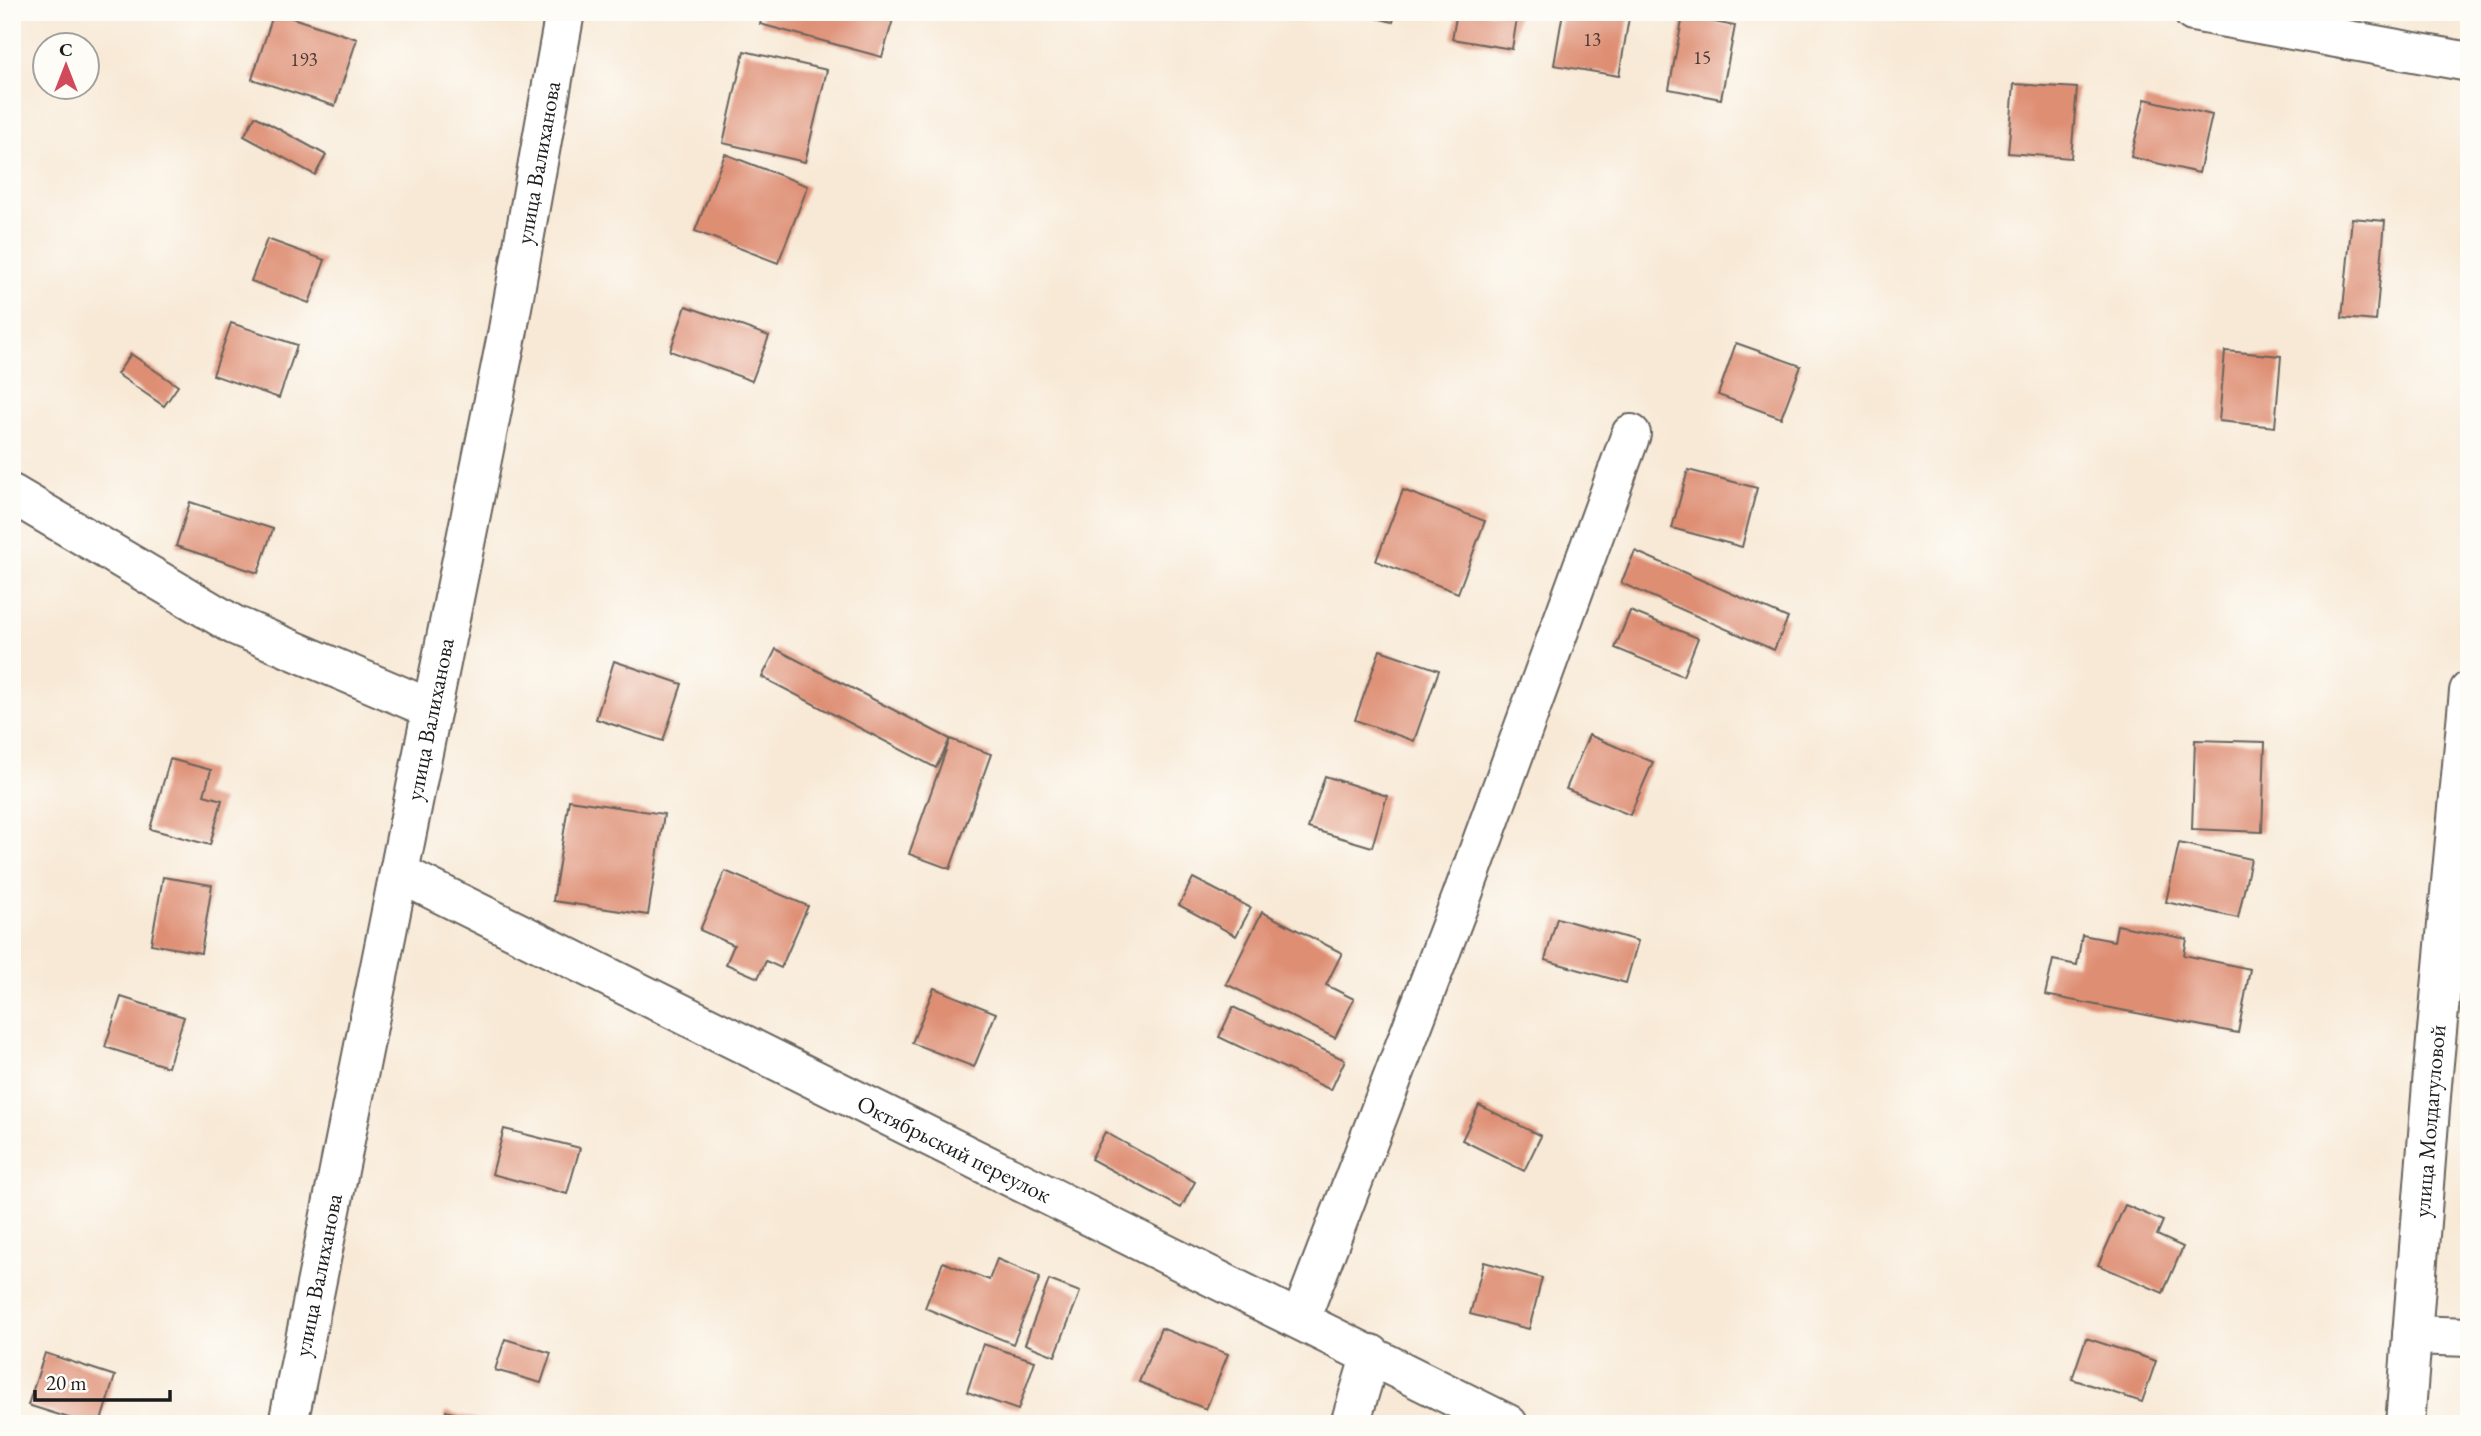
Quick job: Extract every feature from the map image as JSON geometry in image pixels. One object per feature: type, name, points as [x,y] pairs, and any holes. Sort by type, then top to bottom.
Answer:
[{"type":"street","name":"улица Валиханова","points":[[288,1424],[508,335],[565,12]]},
{"type":"street","points":[[2193,12],[2469,62]]},
{"type":"street","points":[[1300,1320],[1461,899],[1631,434]]},
{"type":"street","points":[[12,494],[234,625],[432,709]]},
{"type":"street","name":"улица Молдагуловой","points":[[2405,1424],[2431,1097],[2469,691]]},
{"type":"street","name":"Октябрьский переулок","points":[[399,873],[1508,1424]]},
{"type":"street","points":[[2412,1335],[2469,1337]]},
{"type":"street","points":[[1350,1424],[1371,1354]]},
{"type":"building","points":[[274,12],[357,39],[335,106],[252,79]]},
{"type":"building","points":[[763,12],[880,12],[894,16],[882,57],[760,24]]},
{"type":"building","points":[[1353,12],[1396,12],[1393,22]]},
{"type":"building","points":[[1457,12],[1518,12],[1512,49],[1452,39]]},
{"type":"building","points":[[1563,12],[1630,12],[1619,76],[1554,65]]},
{"type":"building","points":[[1683,16],[1735,26],[1721,99],[1669,89]]},
{"type":"building","points":[[744,51],[827,70],[805,162],[723,143]]},
{"type":"building","points":[[2014,84],[2077,88],[2071,158],[2008,153]]},
{"type":"building","points":[[2145,99],[2212,115],[2199,173],[2131,157]]},
{"type":"building","points":[[255,116],[326,155],[315,175],[244,136]]},
{"type":"building","points":[[725,154],[808,186],[778,263],[695,231]]},
{"type":"building","points":[[2352,218],[2385,221],[2376,321],[2342,318]]},
{"type":"building","points":[[267,239],[325,260],[309,303],[251,281]]},
{"type":"building","points":[[686,306],[769,336],[752,381],[670,351]]},
{"type":"building","points":[[231,323],[297,345],[279,398],[213,375]]},
{"type":"building","points":[[1736,343],[1801,366],[1781,418],[1718,395]]},
{"type":"building","points":[[2225,351],[2281,356],[2275,427],[2219,421]]},
{"type":"building","points":[[131,354],[178,386],[164,406],[117,374]]},
{"type":"building","points":[[1688,470],[1757,488],[1742,547],[1672,528]]},
{"type":"building","points":[[1403,490],[1485,521],[1458,593],[1376,561]]},
{"type":"building","points":[[190,502],[273,529],[258,573],[176,546]]},
{"type":"building","points":[[1635,551],[1788,618],[1774,650],[1621,583]]},
{"type":"building","points":[[1630,611],[1698,638],[1683,676],[1615,648]]},
{"type":"building","points":[[776,649],[950,739],[936,768],[762,677]]},
{"type":"building","points":[[1380,650],[1439,670],[1414,741],[1355,720]]},
{"type":"building","points":[[614,661],[682,684],[663,741],[596,719]]},
{"type":"building","points":[[1589,735],[1653,762],[1630,815],[1566,789]]},
{"type":"building","points":[[950,739],[991,754],[950,869],[909,854]]},
{"type":"building","points":[[2195,740],[2265,742],[2262,832],[2192,829]]},
{"type":"building","points":[[170,759],[211,770],[204,795],[222,800],[210,845],[150,829]]},
{"type":"building","points":[[1325,776],[1387,796],[1372,847],[1308,828]]},
{"type":"building","points":[[569,800],[664,814],[648,915],[553,901]]},
{"type":"building","points":[[2179,843],[2251,859],[2238,918],[2166,902]]},
{"type":"building","points":[[725,871],[808,906],[781,968],[766,961],[758,978],[726,964],[734,945],[700,930]]},
{"type":"building","points":[[163,877],[212,885],[201,953],[151,944]]},
{"type":"building","points":[[1193,878],[1251,908],[1236,936],[1179,905]]},
{"type":"building","points":[[1262,912],[1342,953],[1326,985],[1354,999],[1335,1038],[1226,984]]},
{"type":"building","points":[[1557,918],[1638,941],[1626,983],[1545,960]]},
{"type":"building","points":[[2117,925],[2187,939],[2184,955],[2250,969],[2238,1033],[2045,995],[2053,960],[2077,965],[2082,935],[2114,941]]},
{"type":"building","points":[[934,988],[996,1013],[974,1067],[912,1043]]},
{"type":"building","points":[[121,997],[184,1017],[168,1067],[105,1047]]},
{"type":"building","points":[[1233,1007],[1345,1060],[1331,1090],[1219,1037]]},
{"type":"building","points":[[1479,1105],[1541,1136],[1524,1171],[1462,1140]]},
{"type":"building","points":[[504,1129],[580,1148],[567,1194],[492,1174]]},
{"type":"building","points":[[1105,1132],[1195,1182],[1181,1208],[1091,1159]]},
{"type":"building","points":[[2125,1205],[2163,1221],[2157,1235],[2183,1247],[2163,1293],[2098,1265]]},
{"type":"building","points":[[997,1259],[1040,1277],[1013,1344],[925,1308],[943,1262],[989,1280]]},
{"type":"building","points":[[1484,1262],[1542,1278],[1529,1329],[1470,1314]]},
{"type":"building","points":[[1049,1280],[1080,1292],[1055,1356],[1025,1344]]},
{"type":"building","points":[[1161,1328],[1228,1354],[1206,1409],[1139,1382]]},
{"type":"building","points":[[2086,1338],[2156,1361],[2142,1402],[2072,1379]]},
{"type":"building","points":[[505,1339],[551,1353],[541,1383],[495,1370]]},
{"type":"building","points":[[983,1344],[1035,1361],[1018,1410],[967,1392]]},
{"type":"building","points":[[45,1353],[115,1376],[100,1424],[88,1424],[28,1405]]},
{"type":"building","points":[[446,1411],[491,1423],[491,1424],[443,1424]]}]
